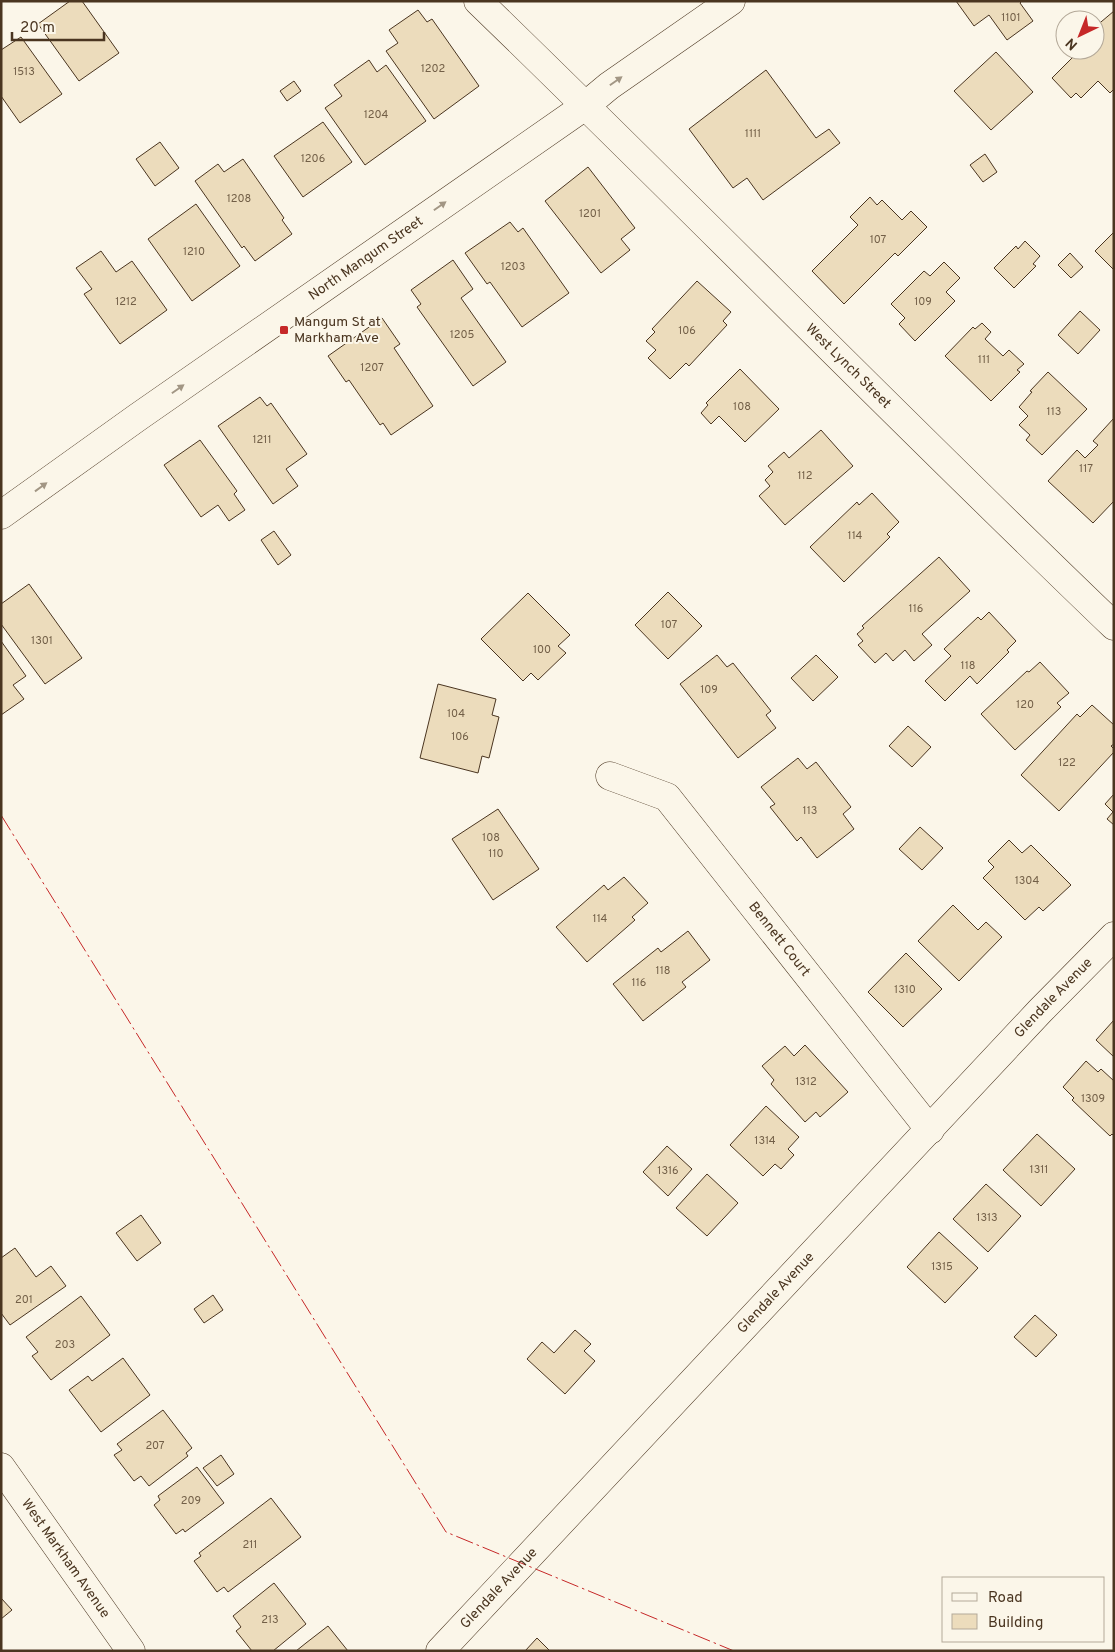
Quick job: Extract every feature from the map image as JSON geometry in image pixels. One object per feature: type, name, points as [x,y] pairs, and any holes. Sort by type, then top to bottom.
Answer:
[{"type":"street","name":"West Lynch Street","points":[[478,1],[769,286],[873,392],[1114,626]]},
{"type":"street","name":"North Mangum Street","points":[[1,515],[138,417],[585,106],[609,86],[731,1]]},
{"type":"street","name":"Bennett Court","points":[[610,776],[667,797],[930,1130]]},
{"type":"street","name":"Glendale Avenue","points":[[440,1651],[1034,1018],[1114,936]]},
{"type":"street","name":"West Markham Avenue","points":[[1,1467],[131,1651]]},
{"type":"building","points":[[70,1],[82,1],[119,53],[79,81],[38,24]]},
{"type":"building","points":[[956,1],[1022,1],[1020,3],[1033,21],[1007,40],[989,15],[974,26]]},
{"type":"building","points":[[418,10],[427,22],[432,19],[479,86],[434,119],[386,51],[398,43],[389,30]]},
{"type":"building","points":[[1114,11],[1114,89],[1110,93],[1098,81],[1081,98],[1076,93],[1071,98],[1052,78],[1070,60],[1105,60],[1105,19]]},
{"type":"building","points":[[21,37],[62,94],[20,123],[1,96],[1,50]]},
{"type":"building","points":[[996,52],[1033,92],[991,130],[954,91]]},
{"type":"building","points":[[369,60],[377,72],[386,65],[426,121],[365,165],[325,108],[342,96],[334,85]]},
{"type":"building","points":[[766,70],[816,138],[829,129],[840,143],[763,200],[747,178],[733,188],[689,129]]},
{"type":"building","points":[[294,81],[301,91],[287,101],[280,91]]},
{"type":"building","points":[[323,122],[352,162],[303,197],[274,156]]},
{"type":"building","points":[[160,142],[179,168],[155,186],[136,159]]},
{"type":"building","points":[[985,154],[997,172],[983,182],[970,165]]},
{"type":"building","points":[[243,159],[284,218],[282,220],[292,234],[255,261],[244,246],[242,248],[195,181],[218,164],[224,172]]},
{"type":"building","points":[[588,167],[635,228],[621,239],[630,250],[601,273],[545,201]]},
{"type":"building","points":[[870,197],[877,205],[882,200],[902,220],[911,211],[927,227],[898,256],[895,253],[844,304],[812,271],[858,225],[850,217]]},
{"type":"building","points":[[196,204],[240,266],[192,301],[148,239]]},
{"type":"building","points":[[510,222],[518,232],[523,228],[569,293],[522,327],[490,282],[487,284],[465,253]]},
{"type":"building","points":[[1114,232],[1114,270],[1095,251]]},
{"type":"building","points":[[1025,241],[1040,256],[1033,264],[1036,266],[1014,288],[994,268],[1016,246],[1018,249]]},
{"type":"building","points":[[101,251],[116,272],[132,261],[167,310],[120,344],[84,294],[92,289],[76,268]]},
{"type":"building","points":[[1070,253],[1083,267],[1071,278],[1058,265]]},
{"type":"building","points":[[453,260],[473,289],[461,298],[506,362],[473,386],[417,307],[421,304],[411,290]]},
{"type":"building","points":[[944,262],[960,278],[946,292],[955,301],[915,341],[899,324],[905,318],[891,304],[924,271],[930,276]]},
{"type":"building","points":[[697,281],[731,312],[723,321],[727,325],[689,366],[686,363],[670,379],[648,358],[656,350],[646,341],[655,332],[652,329]]},
{"type":"building","points":[[1080,311],[1100,330],[1078,354],[1058,335]]},
{"type":"building","points":[[382,318],[400,344],[394,348],[433,406],[391,435],[383,423],[380,425],[349,380],[346,382],[328,356]]},
{"type":"building","points":[[982,323],[991,332],[985,339],[1003,356],[1009,350],[1024,364],[1017,370],[1020,372],[991,401],[945,356],[973,327],[975,329]]},
{"type":"building","points":[[740,369],[779,409],[745,442],[719,416],[711,424],[701,413],[708,405],[706,403]]},
{"type":"building","points":[[1048,372],[1087,409],[1042,455],[1026,440],[1030,435],[1019,425],[1028,416],[1019,407],[1032,392],[1030,391]]},
{"type":"building","points":[[260,397],[267,406],[271,403],[307,454],[286,469],[298,486],[273,504],[218,426]]},
{"type":"building","points":[[1114,418],[1114,501],[1093,523],[1048,481],[1077,450],[1085,458],[1098,445],[1093,441]]},
{"type":"building","points":[[821,430],[853,466],[785,525],[759,496],[770,486],[765,480],[773,472],[768,466],[784,452],[789,458]]},
{"type":"building","points":[[200,440],[237,491],[234,494],[245,510],[229,521],[218,505],[201,517],[164,465]]},
{"type":"building","points":[[872,493],[899,522],[887,534],[890,537],[844,582],[810,547],[857,502],[859,505]]},
{"type":"building","points":[[274,531],[291,555],[278,565],[261,540]]},
{"type":"building","points":[[939,557],[970,591],[922,634],[932,645],[914,661],[905,650],[893,661],[886,653],[875,663],[858,645],[863,641],[857,634],[864,628],[862,626]]},
{"type":"building","points":[[29,584],[82,658],[45,684],[1,624],[1,604]]},
{"type":"building","points":[[668,592],[702,626],[668,659],[635,625]]},
{"type":"building","points":[[528,593],[570,635],[558,646],[566,653],[538,680],[531,673],[523,681],[481,639]]},
{"type":"building","points":[[989,612],[1016,641],[1007,650],[1009,652],[977,684],[970,676],[945,701],[925,681],[951,656],[944,649],[978,617],[981,620]]},
{"type":"building","points":[[1,641],[26,676],[13,685],[24,699],[1,715]]},
{"type":"building","points":[[717,655],[727,667],[733,663],[771,711],[766,715],[776,728],[738,758],[680,684]]},
{"type":"building","points":[[816,655],[838,677],[813,701],[791,678]]},
{"type":"building","points":[[1040,662],[1069,693],[1057,703],[1061,707],[1015,750],[981,714],[1027,671],[1029,672]]},
{"type":"building","points":[[438,684],[496,699],[492,715],[499,717],[489,758],[482,756],[478,773],[420,758]]},
{"type":"building","points":[[1092,705],[1114,725],[1114,744],[1111,746],[1114,752],[1059,811],[1021,775],[1077,714],[1080,717]]},
{"type":"building","points":[[908,726],[931,747],[912,767],[889,746]]},
{"type":"building","points":[[798,758],[807,769],[816,762],[851,807],[843,814],[854,829],[817,858],[801,837],[797,841],[770,807],[775,804],[761,787]]},
{"type":"building","points":[[1114,794],[1114,825],[1107,819],[1113,812],[1105,804]]},
{"type":"building","points":[[498,809],[539,869],[493,900],[452,839]]},
{"type":"building","points":[[920,827],[943,848],[922,870],[899,849]]},
{"type":"building","points":[[1009,840],[1022,853],[1031,845],[1071,885],[1043,911],[1039,907],[1025,920],[983,878],[994,867],[988,861]]},
{"type":"building","points":[[624,877],[648,903],[632,917],[635,920],[587,962],[556,927],[604,885],[608,890]]},
{"type":"building","points":[[953,905],[978,930],[986,922],[1002,937],[959,981],[918,941]]},
{"type":"building","points":[[688,931],[710,960],[682,982],[686,987],[643,1021],[613,984],[658,948],[661,952]]},
{"type":"building","points":[[906,953],[942,989],[903,1027],[868,992]]},
{"type":"building","points":[[1114,1020],[1114,1057],[1096,1040]]},
{"type":"building","points":[[805,1045],[848,1092],[820,1117],[816,1112],[805,1122],[771,1084],[774,1080],[762,1066],[785,1046],[794,1056]]},
{"type":"building","points":[[1086,1061],[1098,1072],[1101,1069],[1114,1081],[1114,1136],[1112,1134],[1110,1136],[1072,1100],[1074,1098],[1063,1087]]},
{"type":"building","points":[[766,1106],[799,1137],[788,1149],[794,1155],[781,1169],[775,1164],[763,1176],[730,1145]]},
{"type":"building","points":[[1037,1134],[1075,1169],[1041,1206],[1003,1170]]},
{"type":"building","points":[[667,1146],[692,1169],[668,1196],[643,1172]]},
{"type":"building","points":[[707,1174],[738,1203],[707,1236],[676,1208]]},
{"type":"building","points":[[986,1184],[1021,1216],[988,1252],[953,1219]]},
{"type":"building","points":[[141,1215],[161,1243],[137,1261],[116,1233]]},
{"type":"building","points":[[939,1232],[978,1268],[945,1303],[907,1267]]},
{"type":"building","points":[[15,1248],[36,1277],[51,1266],[66,1286],[10,1325],[1,1313],[1,1258]]},
{"type":"building","points":[[213,1295],[223,1310],[204,1323],[194,1309]]},
{"type":"building","points":[[81,1296],[110,1335],[51,1380],[32,1356],[38,1352],[26,1337]]},
{"type":"building","points":[[1035,1315],[1057,1335],[1036,1357],[1014,1337]]},
{"type":"building","points":[[575,1330],[591,1344],[584,1351],[595,1361],[565,1394],[527,1359],[542,1342],[554,1353]]},
{"type":"building","points":[[123,1358],[150,1395],[101,1432],[69,1390],[88,1376],[92,1381]]},
{"type":"building","points":[[163,1410],[192,1448],[186,1453],[188,1456],[149,1486],[141,1476],[134,1481],[114,1455],[122,1450],[117,1444]]},
{"type":"building","points":[[221,1455],[234,1474],[217,1486],[203,1468]]},
{"type":"building","points":[[197,1467],[224,1503],[185,1532],[183,1529],[176,1534],[154,1505],[160,1500],[158,1496]]},
{"type":"building","points":[[271,1498],[301,1537],[228,1592],[224,1587],[217,1592],[194,1561],[201,1556],[199,1553]]},
{"type":"building","points":[[274,1583],[306,1624],[273,1651],[252,1651],[236,1631],[241,1627],[233,1616]]},
{"type":"building","points":[[1,1598],[12,1610],[1,1619]]},
{"type":"building","points":[[328,1626],[348,1651],[296,1651],[306,1643]]},
{"type":"building","points":[[537,1638],[550,1651],[525,1651]]},
{"type":"power","points":[[1,815],[446,1532],[734,1651]]},
{"type":"place","name":"Mangum St at Markham Ave","points":[[284,330]]}]
